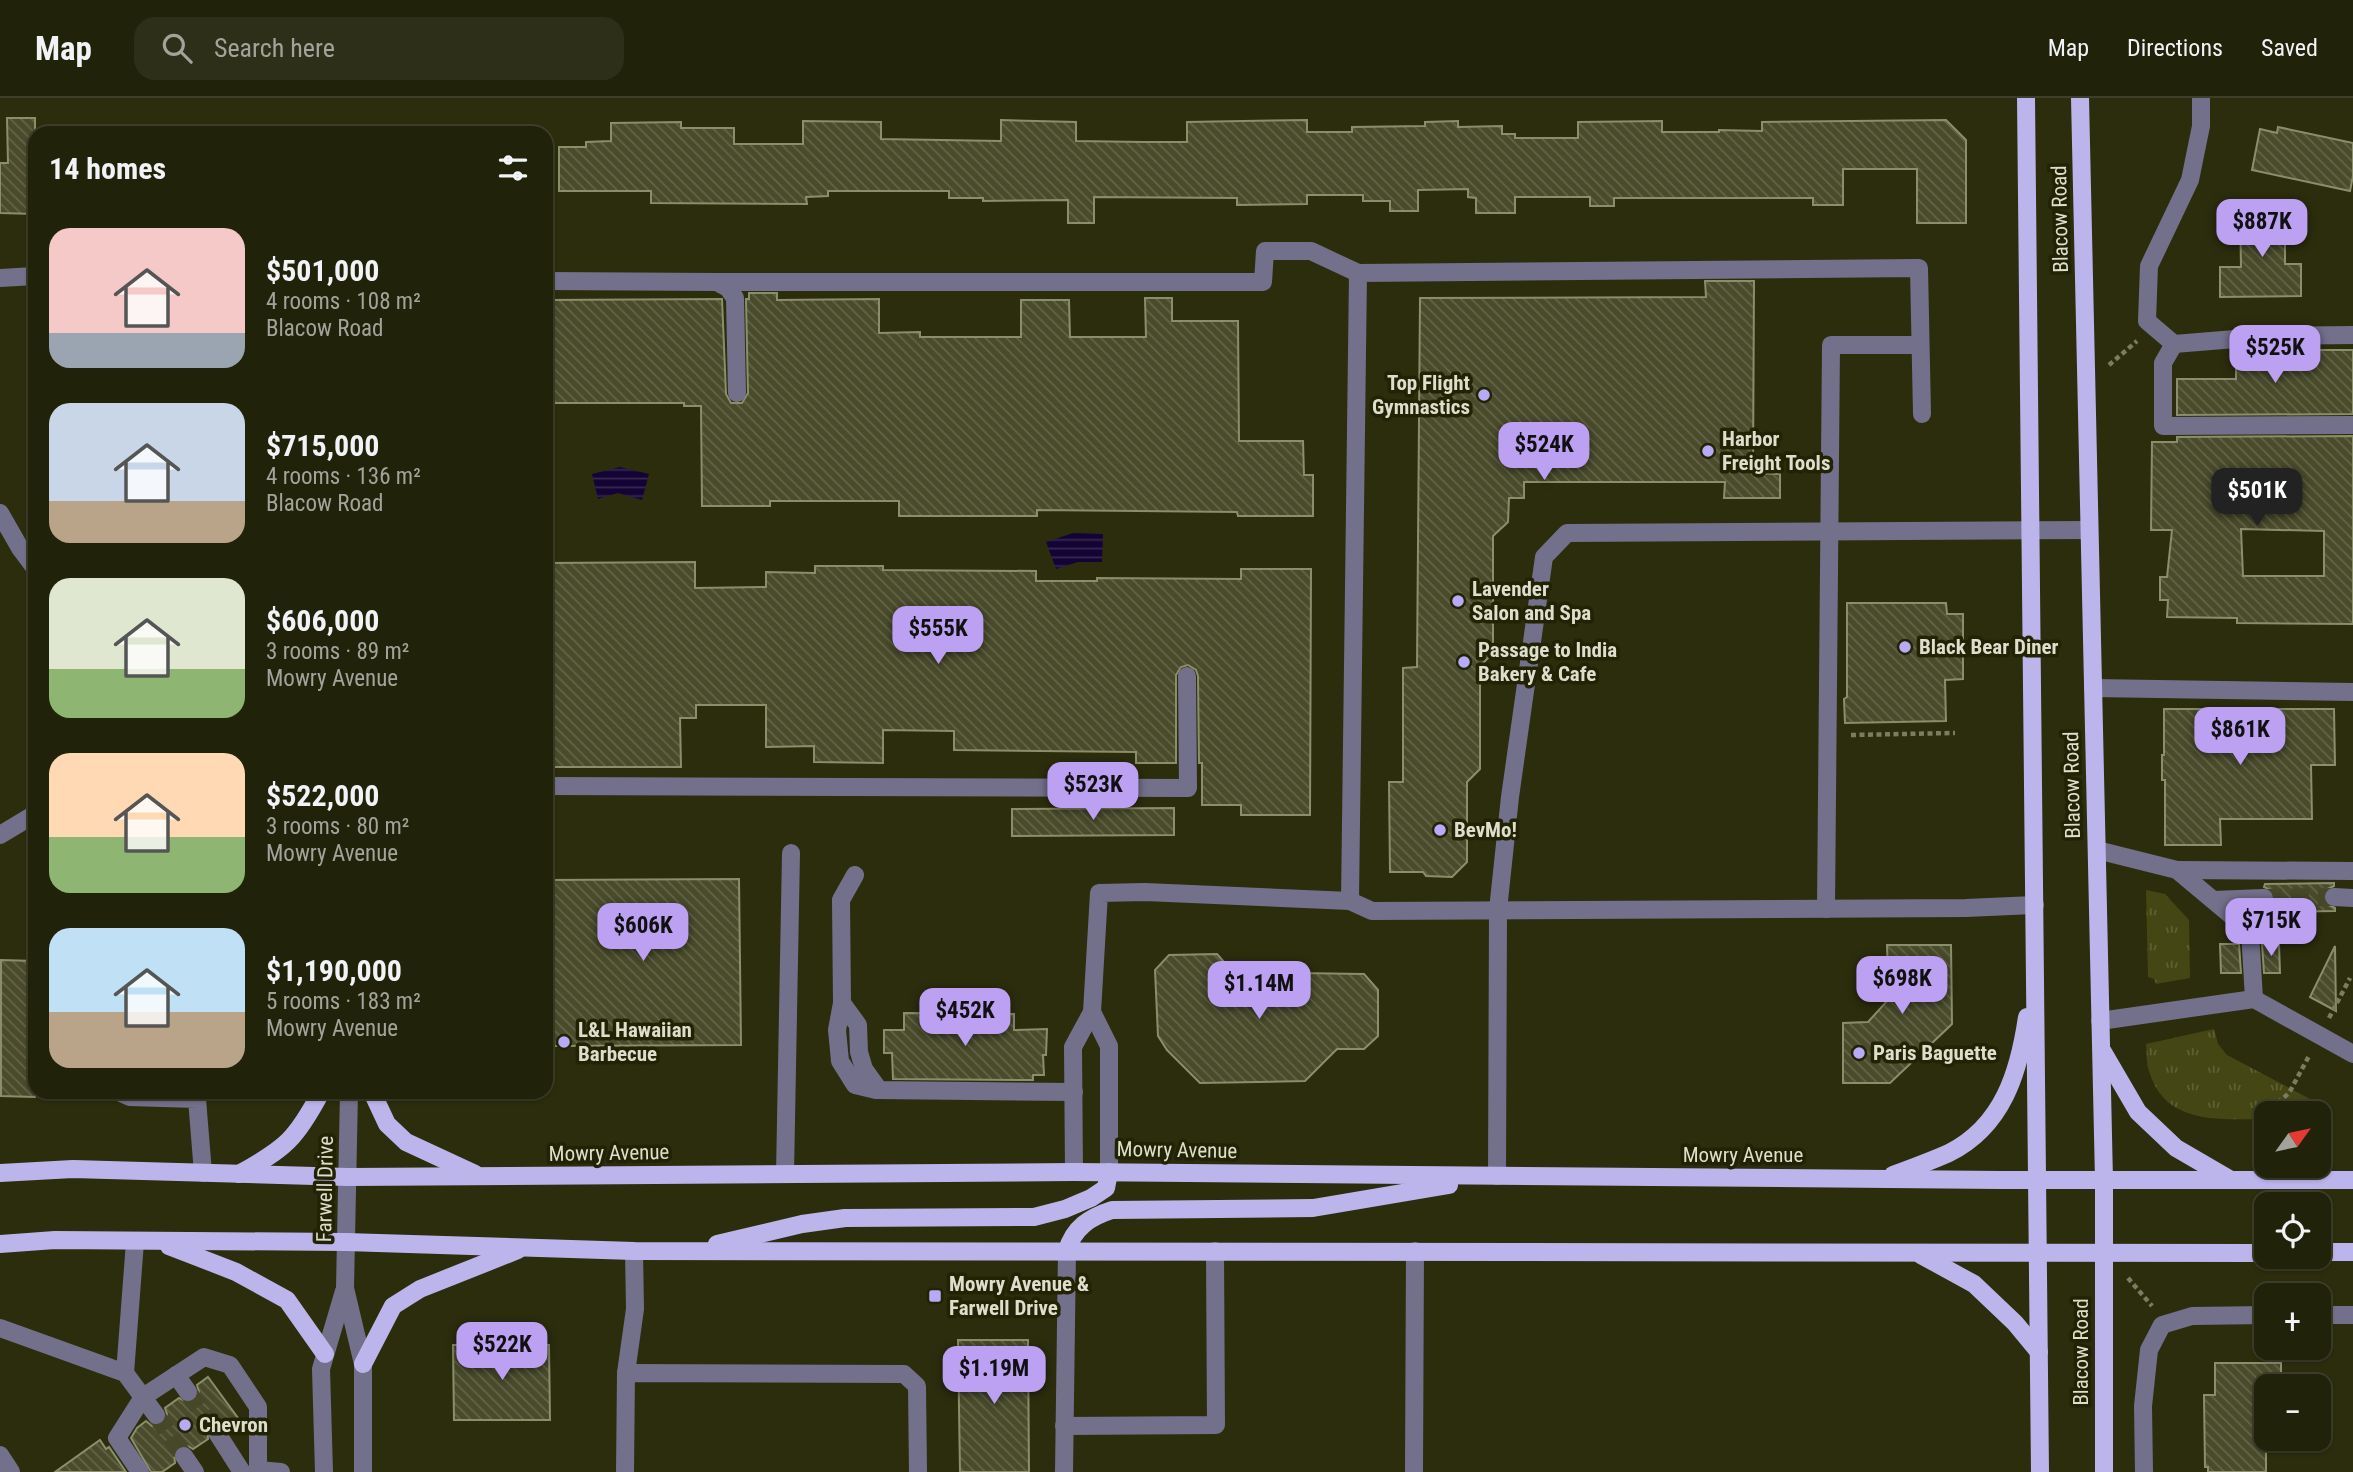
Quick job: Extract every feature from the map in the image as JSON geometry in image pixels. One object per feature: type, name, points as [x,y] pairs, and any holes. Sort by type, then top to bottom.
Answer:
[{"type":"main road","name":"Blacow Road","points":[[2026,98],[2040,1472]]},
{"type":"main road","name":"Blacow Road","points":[[2080,98],[2104,1180],[2104,1472]]},
{"type":"main road","points":[[1885,1179],[1951,1152],[1980,1130],[1996,1112],[2010,1088],[2024,1038],[2035,965]]},
{"type":"main road","points":[[2101,1049],[2138,1112],[2176,1148],[2231,1180]]},
{"type":"main road","points":[[239,1174],[290,1143],[317,1099]]},
{"type":"main road","points":[[375,1099],[387,1124],[406,1142],[481,1177]]},
{"type":"main road","name":"Mowry Avenue","points":[[0,1173],[73,1169],[348,1177],[481,1177],[1109,1172],[2353,1180]]},
{"type":"main road","points":[[690,1251],[802,1224],[845,1217],[1034,1217],[1065,1209],[1091,1198],[1106,1188],[1109,1172]]},
{"type":"main road","points":[[1067,1251],[1070,1238],[1080,1226],[1098,1214],[1112,1210],[1313,1208],[1497,1176]]},
{"type":"main road","points":[[0,1244],[55,1240],[346,1241],[634,1251],[2254,1253]]},
{"type":"main road","points":[[159,1242],[236,1272],[287,1300],[326,1354]]},
{"type":"main road","points":[[363,1364],[393,1306],[420,1289],[524,1248]]},
{"type":"main road","points":[[2331,1252],[2353,1252]]},
{"type":"main road","points":[[1918,1253],[1974,1284],[2015,1323],[2039,1352]]},
{"type":"street","points":[[2201,98],[2201,126],[2190,180],[2149,267],[2147,321],[2174,344],[2272,336],[2353,335]]},
{"type":"street","points":[[553,281],[1263,282],[1265,251],[1311,251],[1358,273],[1919,268],[1922,414]]},
{"type":"street","points":[[1350,901],[1358,273]]},
{"type":"street","points":[[0,278],[28,276]]},
{"type":"street","points":[[717,282],[728,288],[735,298],[737,393]]},
{"type":"street","points":[[2174,344],[2163,363],[2163,426],[2353,425]]},
{"type":"street","points":[[1826,909],[1831,345],[1920,345]]},
{"type":"street","points":[[0,513],[28,559]]},
{"type":"street","points":[[1497,1176],[1498,910],[1510,797],[1545,557],[1567,533],[2089,530]]},
{"type":"street","points":[[553,786],[1188,788],[1187,676]]},
{"type":"street","points":[[2093,688],[2353,692]]},
{"type":"street","points":[[0,835],[28,818]]},
{"type":"street","points":[[2097,850],[2176,870],[2353,871]]},
{"type":"street","points":[[785,1174],[792,853]]},
{"type":"street","points":[[2176,870],[2250,931],[2254,999]]},
{"type":"street","points":[[855,875],[841,900],[842,1003],[837,1030],[840,1061],[855,1085],[879,1090],[1074,1092]]},
{"type":"street","points":[[1074,1172],[1073,1047],[1092,1012],[1099,893],[1145,892],[1350,901],[1372,911],[1826,909],[2035,905]]},
{"type":"street","points":[[2334,897],[2353,898]]},
{"type":"street","points":[[2213,900],[2264,898]]},
{"type":"street","points":[[2100,1021],[2254,999],[2353,1054]]},
{"type":"street","points":[[1092,1012],[1109,1046],[1109,1172]]},
{"type":"street","points":[[197,1099],[203,1173]]},
{"type":"street","name":"Farwell Drive","points":[[349,1099],[345,1288],[363,1364],[363,1472]]},
{"type":"street","points":[[125,1373],[135,1242]]},
{"type":"street","points":[[625,1472],[626,1373],[635,1309],[634,1251]]},
{"type":"street","points":[[1063,1472],[1067,1251]]},
{"type":"street","points":[[1064,1426],[1216,1425],[1215,1251]]},
{"type":"street","points":[[1414,1472],[1415,1251]]},
{"type":"street","name":"Farwell Drive","points":[[324,1472],[321,1369],[345,1288]]},
{"type":"street","points":[[2144,1472],[2144,1406],[2149,1350],[2162,1325],[2192,1316],[2254,1315]]},
{"type":"street","points":[[2331,1315],[2353,1315]]},
{"type":"street","points":[[0,1328],[125,1373],[156,1415]]},
{"type":"street","points":[[140,1472],[117,1438],[144,1396],[204,1357],[230,1365],[258,1407],[250,1471]]},
{"type":"street","points":[[626,1373],[904,1374],[917,1386],[918,1472]]},
{"type":"street","points":[[176,1376],[188,1392]]},
{"type":"street","points":[[217,1433],[250,1471],[281,1472]]},
{"type":"street","points":[[0,1455],[11,1472]]},
{"type":"street","points":[[184,1456],[195,1472]]},
{"type":"path","points":[[2086,385],[2154,326]]},
{"type":"path","points":[[1828,735],[1955,733]]},
{"type":"path","points":[[2104,1253],[2148,1300],[2162,1325]]},
{"type":"green space","points":[[2146,890],[2165,894],[2189,920],[2190,978],[2156,984],[2154,979],[2148,977]]},
{"type":"green space","points":[[2214,1029],[2218,1044],[2227,1055],[2314,1101],[2254,1101],[2254,1119],[2197,1116],[2168,1102],[2157,1089],[2149,1071],[2146,1044]]},
{"type":"shaded area","points":[[620,467],[649,474],[642,500],[618,493],[598,499],[592,474]]},
{"type":"shaded area","points":[[1073,533],[1103,534],[1102,562],[1078,562],[1056,569],[1046,542]]},
{"type":"building","points":[[7,118],[35,118],[35,126],[28,126],[28,214],[0,213],[0,163],[8,163]]},
{"type":"building","points":[[1001,120],[1076,122],[1076,141],[1187,142],[1187,122],[1307,120],[1307,132],[1352,132],[1352,127],[1425,126],[1425,122],[1458,121],[1458,127],[1502,126],[1502,134],[1515,134],[1515,138],[1578,138],[1578,122],[1662,121],[1662,132],[1719,132],[1762,131],[1762,122],[1946,120],[1966,140],[1966,223],[1917,223],[1917,169],[1843,169],[1843,205],[1813,205],[1813,198],[1614,198],[1614,206],[1590,206],[1590,197],[1515,197],[1515,213],[1476,213],[1476,198],[1468,197],[1468,189],[1418,190],[1418,211],[1390,211],[1390,201],[1363,201],[1363,195],[1307,195],[1307,204],[1237,205],[1237,198],[1094,197],[1094,223],[1068,223],[1068,200],[983,201],[983,198],[949,198],[949,191],[828,191],[828,196],[806,197],[807,204],[651,203],[651,191],[559,191],[559,147],[586,147],[586,142],[611,141],[611,123],[681,122],[681,128],[734,128],[734,144],[803,144],[803,121],[881,122],[881,139],[1001,141]]},
{"type":"building","points":[[2278,127],[2353,143],[2350,191],[2252,170],[2260,129],[2277,133]]},
{"type":"building","points":[[2240,210],[2285,210],[2285,264],[2301,264],[2301,296],[2220,297],[2220,267],[2241,267]]},
{"type":"building","points":[[1705,281],[1754,281],[1753,473],[1780,474],[1780,498],[1724,498],[1725,482],[1524,482],[1524,498],[1509,498],[1508,522],[1493,536],[1493,653],[1480,666],[1480,769],[1467,782],[1467,862],[1452,877],[1426,876],[1423,872],[1390,872],[1389,782],[1403,782],[1403,668],[1417,667],[1420,298],[1706,297]]},
{"type":"building","points":[[749,293],[777,293],[777,300],[879,299],[879,333],[920,332],[920,337],[1021,337],[1021,300],[1069,300],[1070,337],[1146,337],[1145,298],[1172,298],[1172,321],[1238,321],[1239,441],[1303,441],[1304,475],[1313,475],[1313,516],[1238,516],[1237,512],[1037,510],[1037,516],[899,516],[899,501],[770,501],[770,506],[702,506],[701,406],[684,406],[684,403],[553,403],[553,300],[722,299],[726,394],[731,403],[742,403],[748,393],[746,299],[749,299]]},
{"type":"building","points":[[2236,350],[2353,350],[2353,414],[2177,415],[2177,379],[2236,379]]},
{"type":"building","points":[[2353,436],[2353,624],[2237,623],[2237,618],[2167,617],[2168,600],[2160,600],[2160,577],[2167,577],[2172,530],[2151,530],[2152,442],[2177,442],[2177,437]],"holes":[[[2241,529],[2324,531],[2324,576],[2243,576]]]},
{"type":"building","points":[[695,562],[695,588],[766,587],[766,572],[815,573],[815,566],[883,566],[883,570],[1036,571],[1036,581],[1097,581],[1097,578],[1241,579],[1241,569],[1311,569],[1310,815],[1241,815],[1241,805],[1202,805],[1198,676],[1196,670],[1188,665],[1181,667],[1176,675],[1176,763],[1136,763],[1136,752],[954,750],[954,731],[883,730],[883,763],[814,762],[814,746],[766,747],[766,705],[696,705],[696,718],[680,718],[681,767],[553,767],[553,563]]},
{"type":"building","name":"Black Bear Diner","points":[[1847,603],[1946,603],[1947,614],[1963,614],[1963,679],[1945,680],[1946,721],[1845,723]]},
{"type":"building","points":[[2164,709],[2334,709],[2335,765],[2311,765],[2312,819],[2220,819],[2221,845],[2165,845],[2165,780],[2162,780]]},
{"type":"building","points":[[1174,808],[1174,835],[1012,836],[1012,809]]},
{"type":"building","points":[[739,879],[741,1045],[553,1046],[553,880]]},
{"type":"building","points":[[2334,883],[2334,886],[2325,890],[2323,897],[2324,903],[2335,908],[2335,911],[2265,912],[2265,909],[2274,904],[2275,898],[2273,891],[2264,887],[2265,884]]},
{"type":"building","points":[[2220,944],[2239,944],[2241,973],[2221,973]]},
{"type":"building","points":[[2262,944],[2279,944],[2280,973],[2264,973]]},
{"type":"building","points":[[1887,945],[1951,945],[1952,1024],[1890,1083],[1843,1083],[1843,1023],[1868,1022],[1889,999]]},
{"type":"building","points":[[2335,946],[2336,1011],[2310,997]]},
{"type":"building","points":[[1217,954],[1231,970],[1231,986],[1284,986],[1298,973],[1364,974],[1378,990],[1378,1036],[1364,1049],[1337,1049],[1305,1081],[1200,1083],[1167,1050],[1158,1036],[1155,970],[1169,955]]},
{"type":"building","points":[[1,960],[28,961],[28,1097],[1,1096]]},
{"type":"building","points":[[904,1013],[1014,1014],[1014,1030],[1047,1029],[1046,1055],[1043,1055],[1044,1075],[1033,1075],[1033,1080],[893,1079],[892,1053],[884,1053],[884,1030],[904,1030]]},
{"type":"building","points":[[958,1340],[1028,1340],[1029,1472],[960,1472]]},
{"type":"building","points":[[453,1345],[549,1345],[550,1420],[454,1420]]},
{"type":"building","points":[[2215,1363],[2281,1363],[2281,1374],[2254,1374],[2254,1451],[2266,1451],[2266,1472],[2208,1472],[2208,1467],[2205,1467],[2204,1395],[2215,1395]]},
{"type":"building","points":[[208,1377],[238,1418],[226,1426],[217,1422],[211,1423],[207,1428],[208,1439],[193,1449],[178,1446],[174,1452],[175,1463],[162,1472],[151,1472],[131,1438],[137,1428],[146,1421],[152,1426],[163,1424],[167,1414],[165,1408],[179,1398],[188,1403],[195,1401],[199,1392],[197,1385]]},
{"type":"building","points":[[100,1440],[106,1449],[109,1447],[126,1472],[55,1472]]},
{"type":"tunnel","points":[[2264,898],[2334,897]]},
{"type":"tunnel","points":[[188,1392],[217,1433]]},
{"type":"tunnel","points":[[156,1415],[184,1456]]},
{"type":"place","name":"Top Flight Gymnastics","points":[[1484,395]]},
{"type":"place","name":"Harbor Freight Tools","points":[[1708,451]]},
{"type":"place","name":"Lavender Salon and Spa","points":[[1458,601]]},
{"type":"place","name":"Black Bear Diner","points":[[1905,647]]},
{"type":"place","name":"Passage to India Bakery & Cafe","points":[[1464,662]]},
{"type":"place","name":"BevMo!","points":[[1440,830]]},
{"type":"place","name":"L&L Hawaiian Barbecue","points":[[564,1042]]},
{"type":"place","name":"Paris Baguette","points":[[1859,1053]]},
{"type":"place","name":"Mowry Avenue & Farwell Drive","points":[[935,1296]]},
{"type":"place","name":"Chevron","points":[[185,1425]]}]
